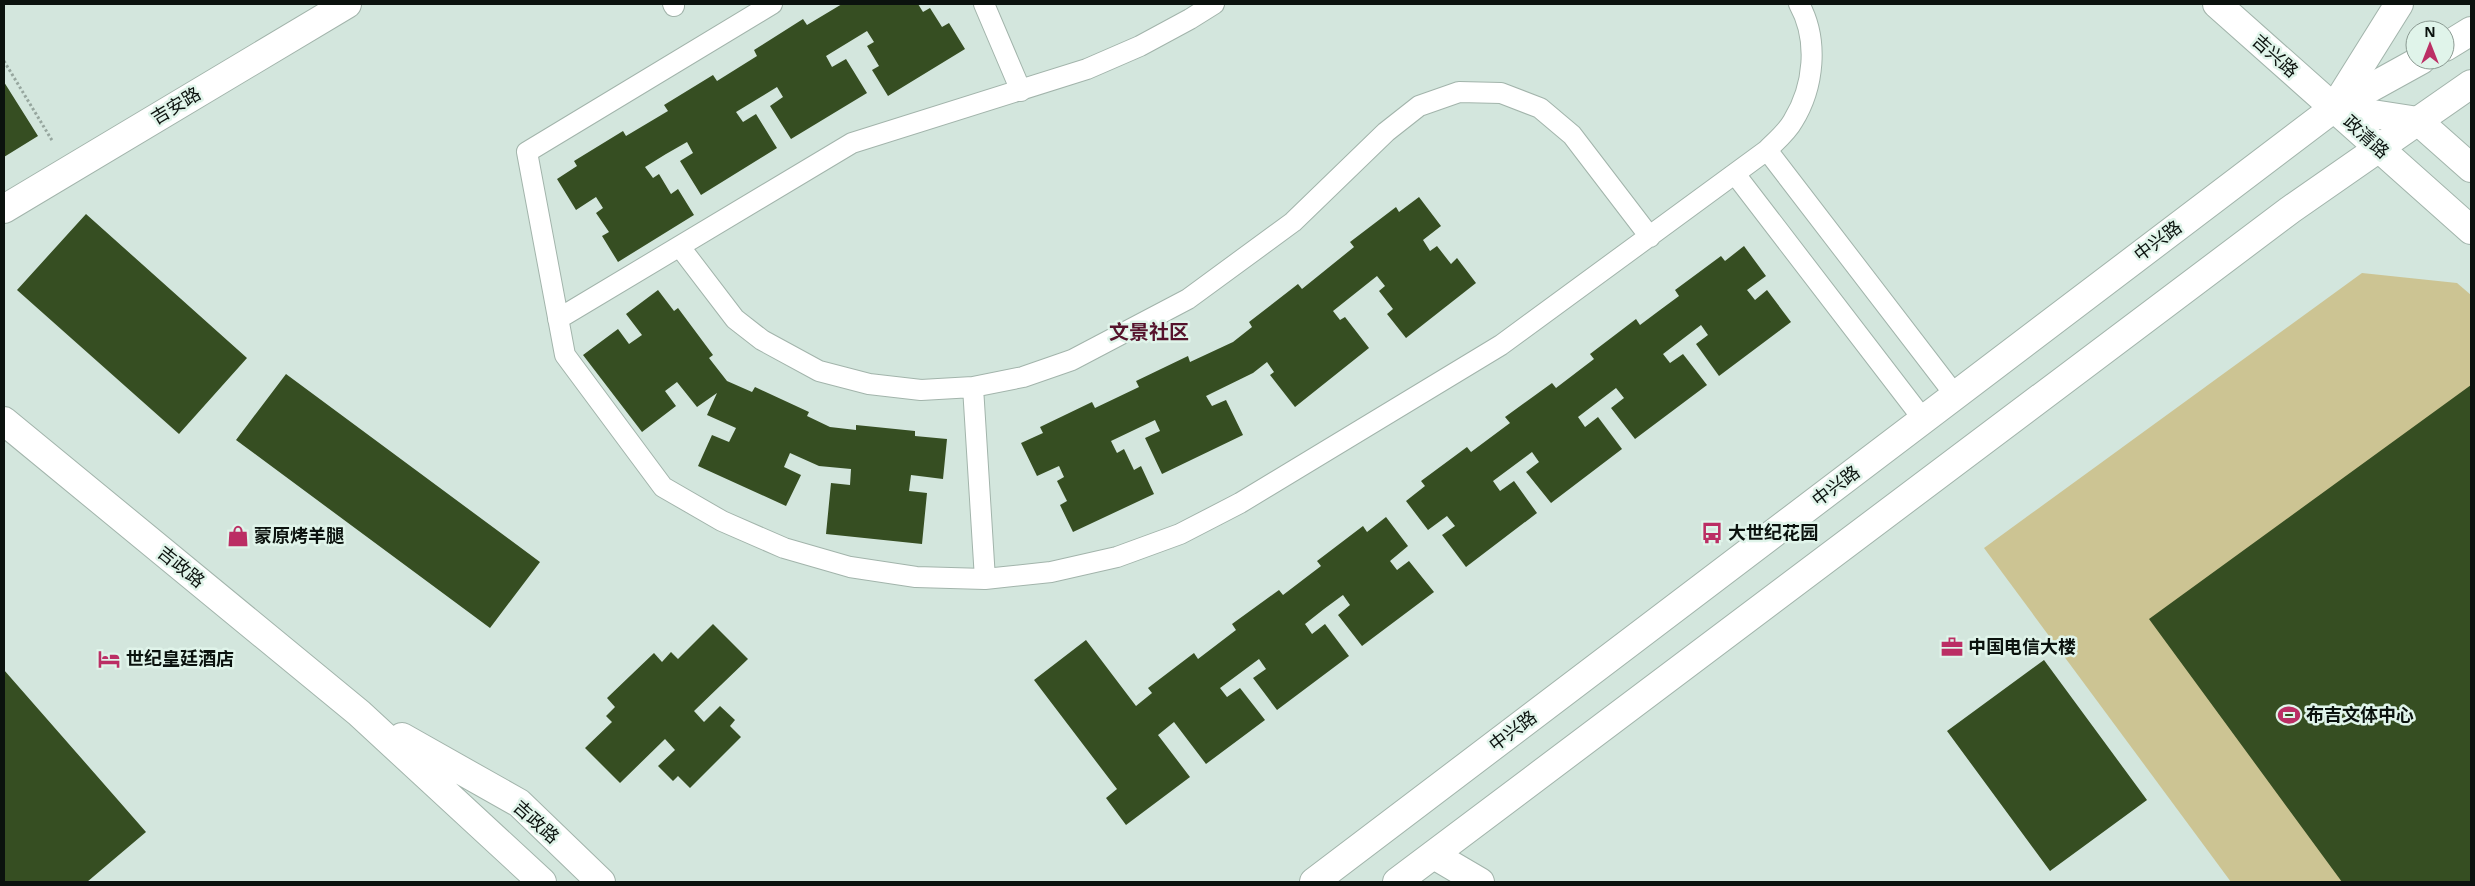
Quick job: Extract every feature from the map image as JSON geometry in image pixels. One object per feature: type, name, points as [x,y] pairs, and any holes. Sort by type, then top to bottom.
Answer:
[{"type":"main road","name":"吉安路","points":[[4,209],[348,4]]},
{"type":"main road","name":"吉兴路","points":[[2217,4],[2334,108]]},
{"type":"main road","points":[[2334,108],[2400,4]]},
{"type":"main road","points":[[2455,41],[2471,31]]},
{"type":"main road","points":[[2334,108],[2405,69]]},
{"type":"main road","points":[[1397,882],[2290,210],[2471,84]]},
{"type":"main road","name":"政清路","points":[[2334,108],[2418,121]]},
{"type":"main road","name":"政清路","points":[[2334,108],[2471,230]]},
{"type":"main road","name":"中兴路","points":[[1314,882],[2334,108]]},
{"type":"main road","points":[[2418,121],[2471,168]]},
{"type":"main road","name":"吉政路","points":[[4,421],[359,713],[542,882]]},
{"type":"main road","name":"吉政路","points":[[359,713],[519,803],[601,882]]},
{"type":"main road","points":[[1434,855],[1480,882]]},
{"type":"lane","points":[[772,4],[528,152],[565,354],[663,487],[722,522],[793,551],[850,567],[916,577],[985,579],[1052,572],[1117,557],[1180,534],[1248,498],[1501,345],[1767,150],[1793,122],[1808,88],[1813,52],[1806,15],[1799,4]]},
{"type":"lane","points":[[984,4],[1020,91]]},
{"type":"lane","points":[[558,320],[852,143],[1087,69],[1140,46],[1214,4]]},
{"type":"lane","points":[[680,247],[735,319],[762,340],[819,370],[869,384],[912,389],[973,387],[1023,377],[1072,360],[1188,299],[1293,222],[1386,132],[1419,106],[1459,92],[1501,92],[1540,108],[1572,135],[1650,237]]},
{"type":"lane","points":[[1767,150],[1956,395]]},
{"type":"lane","points":[[1735,174],[1924,419]]},
{"type":"lane","points":[[973,387],[985,579]]},
{"type":"path","points":[[4,62],[56,148]]},
{"type":"shaded area","name":"布吉文体中心","points":[[2362,273],[2457,283],[2471,295],[2471,882],[2231,882],[1984,548]]},
{"type":"building","points":[[842,4],[918,4],[923,12],[930,8],[942,27],[949,23],[965,49],[888,96],[872,70],[879,66],[867,46],[874,42],[867,31],[826,56],[832,67],[846,59],[867,93],[791,139],[770,106],[783,97],[777,87],[736,112],[743,122],[756,114],[777,148],[701,195],[680,161],[693,153],[687,142],[666,154],[645,167],[653,178],[659,174],[671,194],[678,189],[694,215],[618,262],[602,236],[609,232],[596,213],[603,208],[596,197],[576,210],[557,179],[577,166],[574,161],[623,131],[626,136],[668,111],[664,105],[713,75],[717,81],[757,56],[754,50],[803,19],[807,25]]},
{"type":"building","points":[[4,82],[38,136],[4,157]]},
{"type":"building","points":[[1419,197],[1441,226],[1423,240],[1430,251],[1437,246],[1451,264],[1457,258],[1476,283],[1406,338],[1387,314],[1393,309],[1379,291],[1385,286],[1377,276],[1333,311],[1340,320],[1345,317],[1369,348],[1295,407],[1270,375],[1274,372],[1267,362],[1253,373],[1206,396],[1212,406],[1226,400],[1243,435],[1162,474],[1145,438],[1160,431],[1155,420],[1111,441],[1117,453],[1124,449],[1134,470],[1141,466],[1154,494],[1073,532],[1060,505],[1067,501],[1057,481],[1064,477],[1059,466],[1037,476],[1021,443],[1043,433],[1040,427],[1092,402],[1095,408],[1139,387],[1136,381],[1188,356],[1190,362],[1233,342],[1252,327],[1249,322],[1298,284],[1302,289],[1354,247],[1350,242],[1396,207],[1399,212]]},
{"type":"building","points":[[86,214],[247,358],[179,434],[17,290]]},
{"type":"building","points":[[1744,246],[1766,276],[1747,290],[1755,300],[1767,290],[1791,322],[1719,376],[1696,344],[1708,335],[1701,325],[1663,354],[1670,363],[1683,354],[1707,385],[1635,439],[1611,408],[1624,398],[1616,388],[1578,417],[1585,427],[1598,417],[1622,449],[1551,503],[1526,472],[1539,462],[1532,452],[1493,481],[1500,491],[1514,481],[1537,513],[1466,567],[1442,535],[1455,526],[1447,516],[1428,530],[1406,501],[1425,486],[1421,481],[1467,447],[1471,452],[1510,423],[1505,417],[1552,383],[1556,388],[1594,359],[1590,354],[1636,319],[1640,325],[1679,296],[1675,290],[1721,256],[1725,261]]},
{"type":"building","points":[[658,290],[674,311],[678,308],[713,355],[709,358],[727,381],[752,392],[755,387],[809,412],[807,416],[830,427],[856,430],[856,425],[915,431],[915,436],[947,439],[943,479],[911,475],[909,491],[927,493],[922,544],[826,534],[831,483],[850,485],[851,469],[819,466],[790,453],[784,467],[801,475],[786,506],[698,466],[712,435],[729,442],[736,428],[707,415],[717,393],[697,407],[677,382],[665,391],[676,406],[642,432],[583,355],[618,329],[629,344],[642,335],[626,314]]},
{"type":"building","points":[[286,374],[540,562],[490,628],[236,440]]},
{"type":"building","points":[[2471,385],[2471,882],[2342,882],[2149,619]]},
{"type":"building","points":[[1386,517],[1408,546],[1390,561],[1397,570],[1409,561],[1434,592],[1362,646],[1338,615],[1350,605],[1343,595],[1324,609],[1305,624],[1312,634],[1325,624],[1349,656],[1277,710],[1253,678],[1266,669],[1259,659],[1220,688],[1227,697],[1240,688],[1265,720],[1206,764],[1174,722],[1158,735],[1190,777],[1126,825],[1106,798],[1117,789],[1034,680],[1086,640],[1136,706],[1152,693],[1148,688],[1194,653],[1198,659],[1236,630],[1232,624],[1279,590],[1283,595],[1321,566],[1317,561],[1363,526],[1367,532]]},
{"type":"building","points":[[713,624],[748,659],[694,711],[704,722],[720,706],[735,720],[730,726],[741,737],[690,788],[678,776],[673,781],[658,766],[675,750],[665,739],[620,783],[585,748],[612,722],[606,716],[615,707],[607,698],[654,653],[662,662],[671,652],[678,659]]},
{"type":"building","points":[[2044,660],[2147,800],[2050,871],[1947,731]]},
{"type":"building","points":[[4,670],[146,832],[87,882],[4,882]]},
{"type":"place","name":"大世纪花园","points":[[1712,533]]},
{"type":"place","name":"蒙原烤羊腿","points":[[238,536]]},
{"type":"place","name":"中国电信大楼","points":[[1952,647]]},
{"type":"place","name":"世纪皇廷酒店","points":[[109,659]]},
{"type":"place","name":"布吉文体中心","points":[[2289,715]]},
{"type":"district","name":"文景社区","points":[[1149,332]]}]
